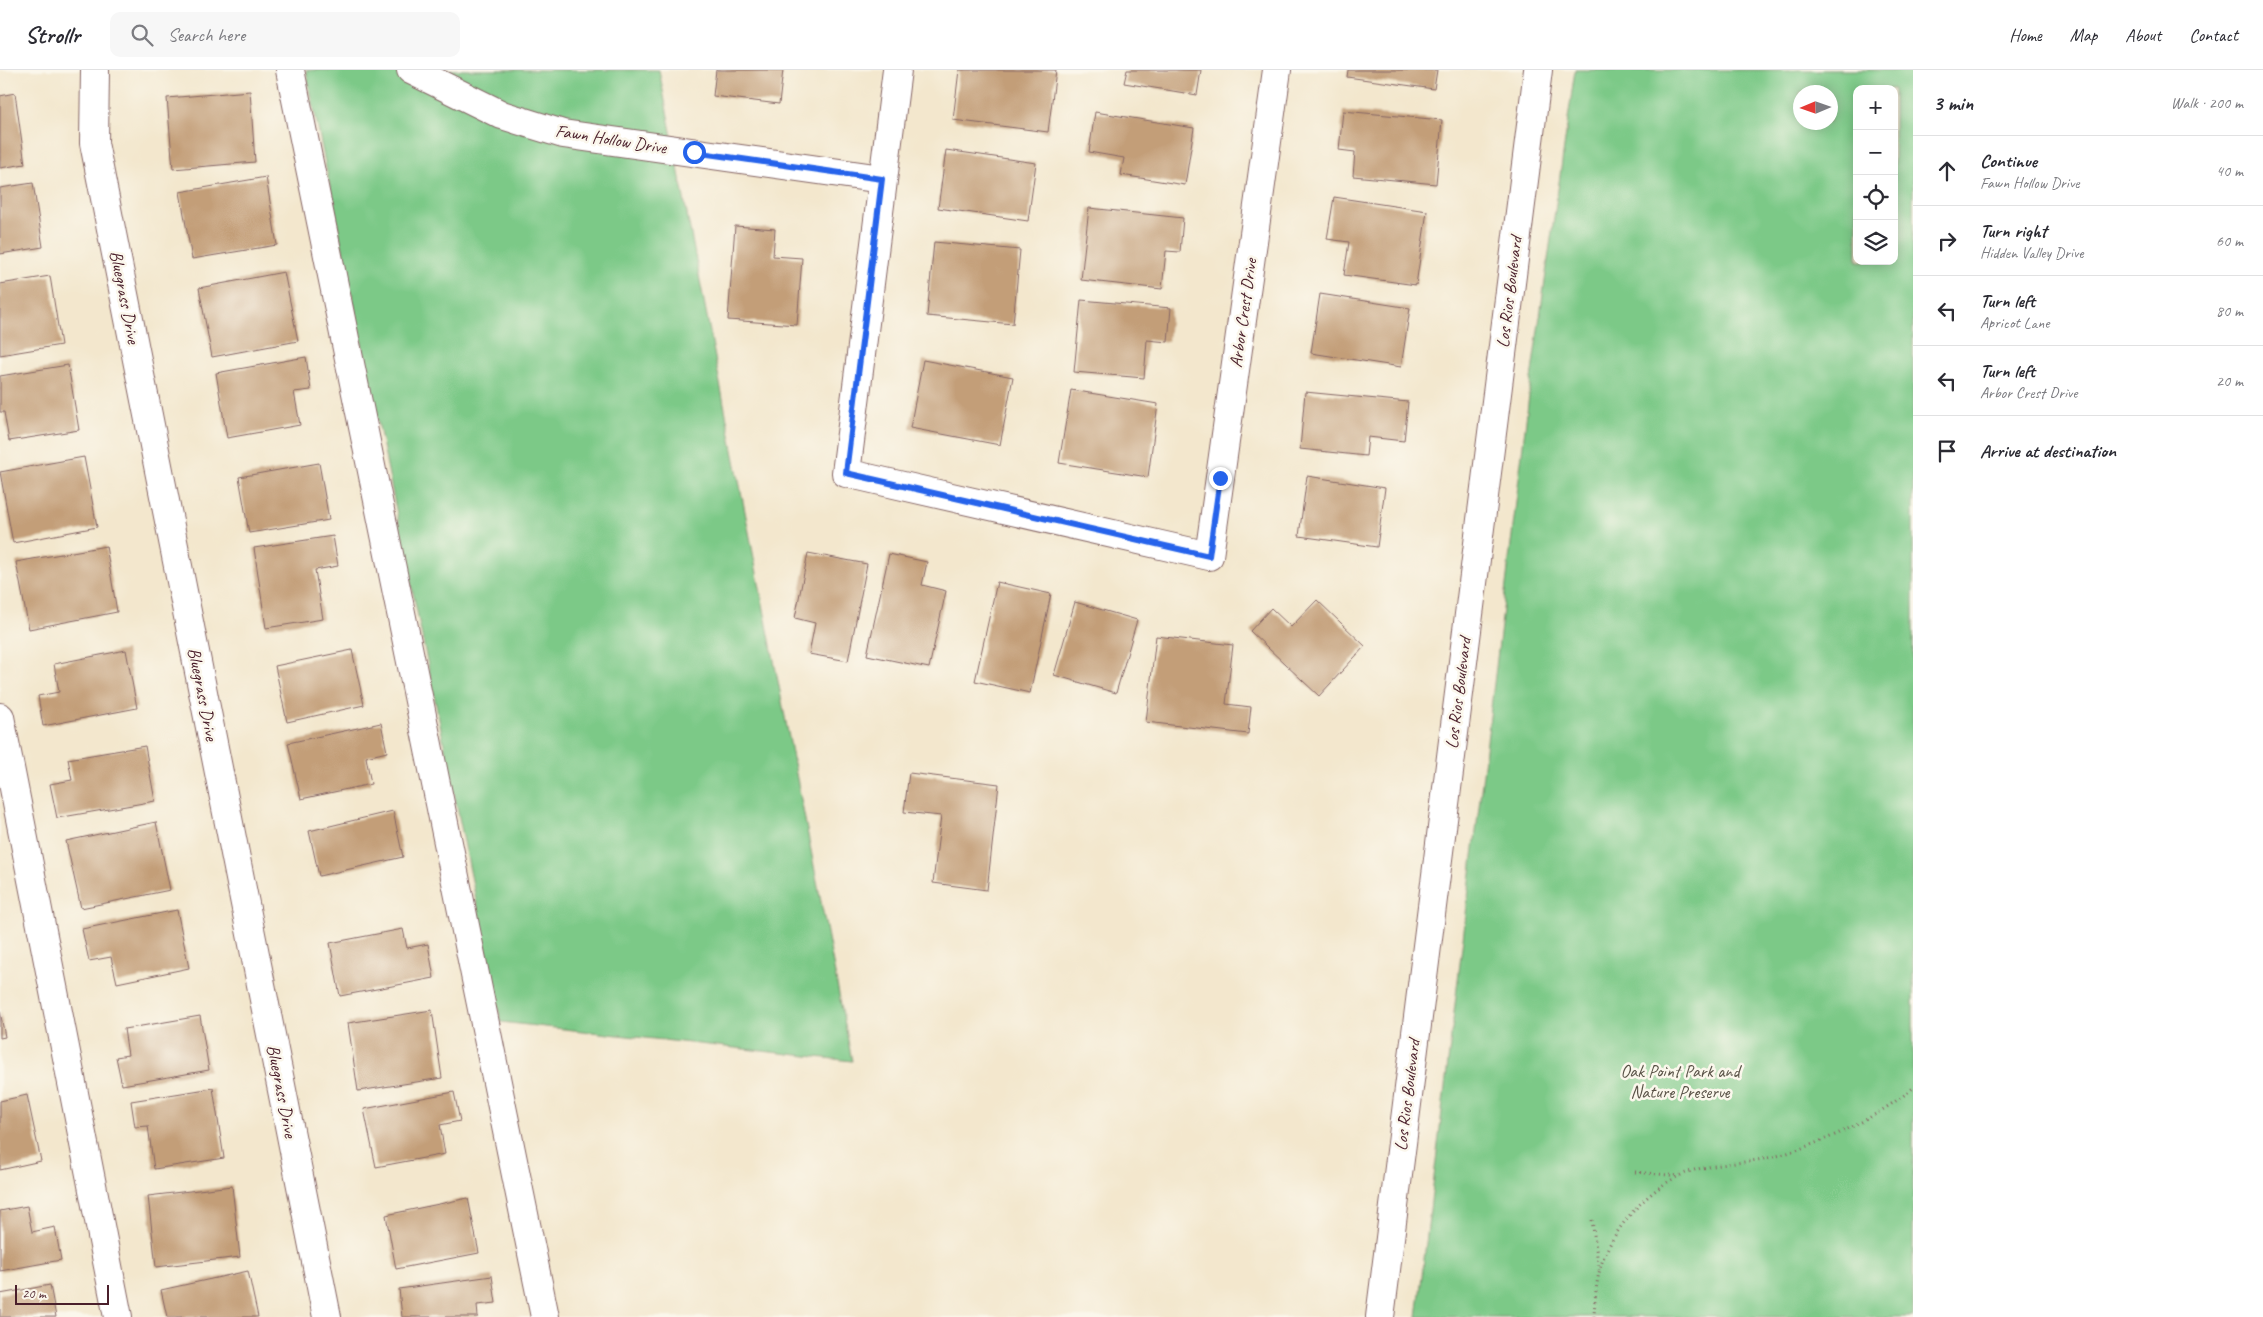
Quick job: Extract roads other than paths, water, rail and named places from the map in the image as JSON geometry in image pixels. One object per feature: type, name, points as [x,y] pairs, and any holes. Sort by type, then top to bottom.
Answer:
[{"type":"street","name":"Bluegrass Drive","points":[[95,70],[94,143],[327,1317]]},
{"type":"street","points":[[290,70],[545,1317]]},
{"type":"street","name":"Fawn Hollow Drive","points":[[411,70],[502,115],[563,134],[882,179]]},
{"type":"street","points":[[882,179],[897,70]]},
{"type":"street","name":"Arbor Crest Drive","points":[[882,179],[846,473],[1209,556],[1277,70]]},
{"type":"street","name":"Los Rios Boulevard","points":[[1380,1317],[1538,70]]},
{"type":"street","points":[[0,717],[118,1317]]},
{"type":"park label","name":"Oak Point Park and Nature Preserve","points":[[1680,1081]]}]
